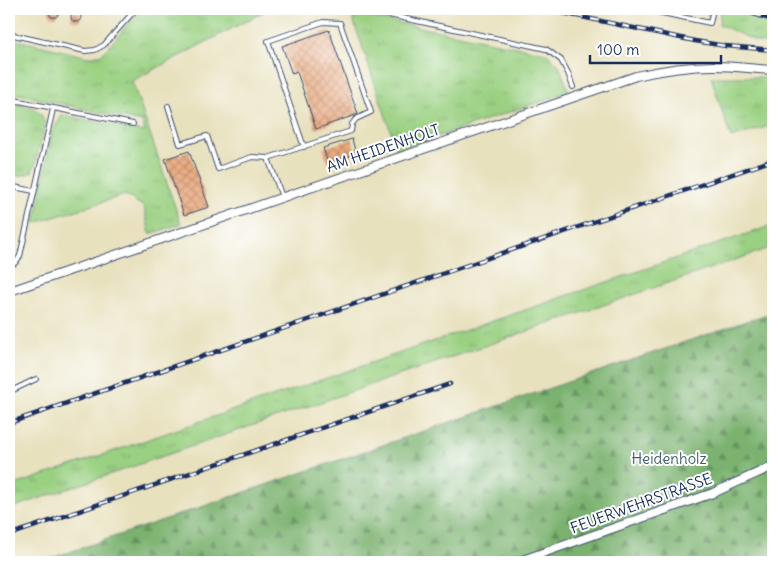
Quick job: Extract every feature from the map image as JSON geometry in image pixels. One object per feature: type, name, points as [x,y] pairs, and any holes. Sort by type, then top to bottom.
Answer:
[{"type":"street","name":"AM HEIDENHOLT","points":[[9,290],[26,286],[636,76],[674,68],[715,66],[773,70]]},
{"type":"street","name":"FEUERWEHRSTRASSE","points":[[517,562],[713,493],[773,466]]},
{"type":"lane","points":[[9,34],[85,51],[95,50],[104,45],[136,9]]},
{"type":"lane","points":[[361,9],[546,49],[561,60],[573,88]]},
{"type":"lane","points":[[643,9],[710,23],[713,9]]},
{"type":"lane","points":[[168,106],[180,144],[207,136],[218,169],[252,157],[268,158],[304,147],[351,131],[352,124],[356,119],[371,112],[340,23],[323,22],[268,41],[304,147]]},
{"type":"lane","points":[[9,98],[53,109],[133,124]]},
{"type":"lane","points":[[9,267],[20,256],[53,109]]},
{"type":"lane","points":[[268,158],[282,197]]},
{"type":"lane","points":[[9,186],[34,191]]},
{"type":"lane","points":[[9,392],[36,379]]},
{"type":"green space","points":[[141,9],[269,9],[132,81],[181,224],[150,234],[144,207],[125,195],[35,223],[52,132],[62,115],[145,132],[142,122],[9,92],[9,38],[88,57],[102,54]]},
{"type":"green space","points":[[721,9],[773,9],[773,44],[757,42],[719,24]]},
{"type":"green space","points":[[351,13],[546,53],[559,65],[569,92],[397,150]]},
{"type":"green space","points":[[711,77],[773,77],[773,125],[731,138]]},
{"type":"green space","points":[[9,102],[34,108],[41,114],[45,125],[32,172],[20,176],[9,174]]},
{"type":"green space","points":[[773,225],[773,247],[9,509],[9,487]]},
{"type":"green space","name":"Heidenholz","points":[[773,312],[773,562],[40,562]]},
{"type":"building","points":[[49,9],[58,9],[58,15],[51,17]]},
{"type":"building","points":[[74,12],[78,12],[81,17],[80,21],[74,22],[71,19],[71,15]]},
{"type":"building","points":[[329,30],[358,114],[316,129],[297,72],[292,74],[282,46]]},
{"type":"building","points":[[352,139],[356,154],[328,163],[323,148]]},
{"type":"building","points":[[189,151],[209,207],[184,215],[165,159]]},
{"type":"railway","points":[[544,9],[695,41],[773,50]]},
{"type":"railway","points":[[738,9],[773,20]]},
{"type":"railway","points":[[9,423],[773,160]]},
{"type":"railway","points":[[9,535],[450,384]]}]
